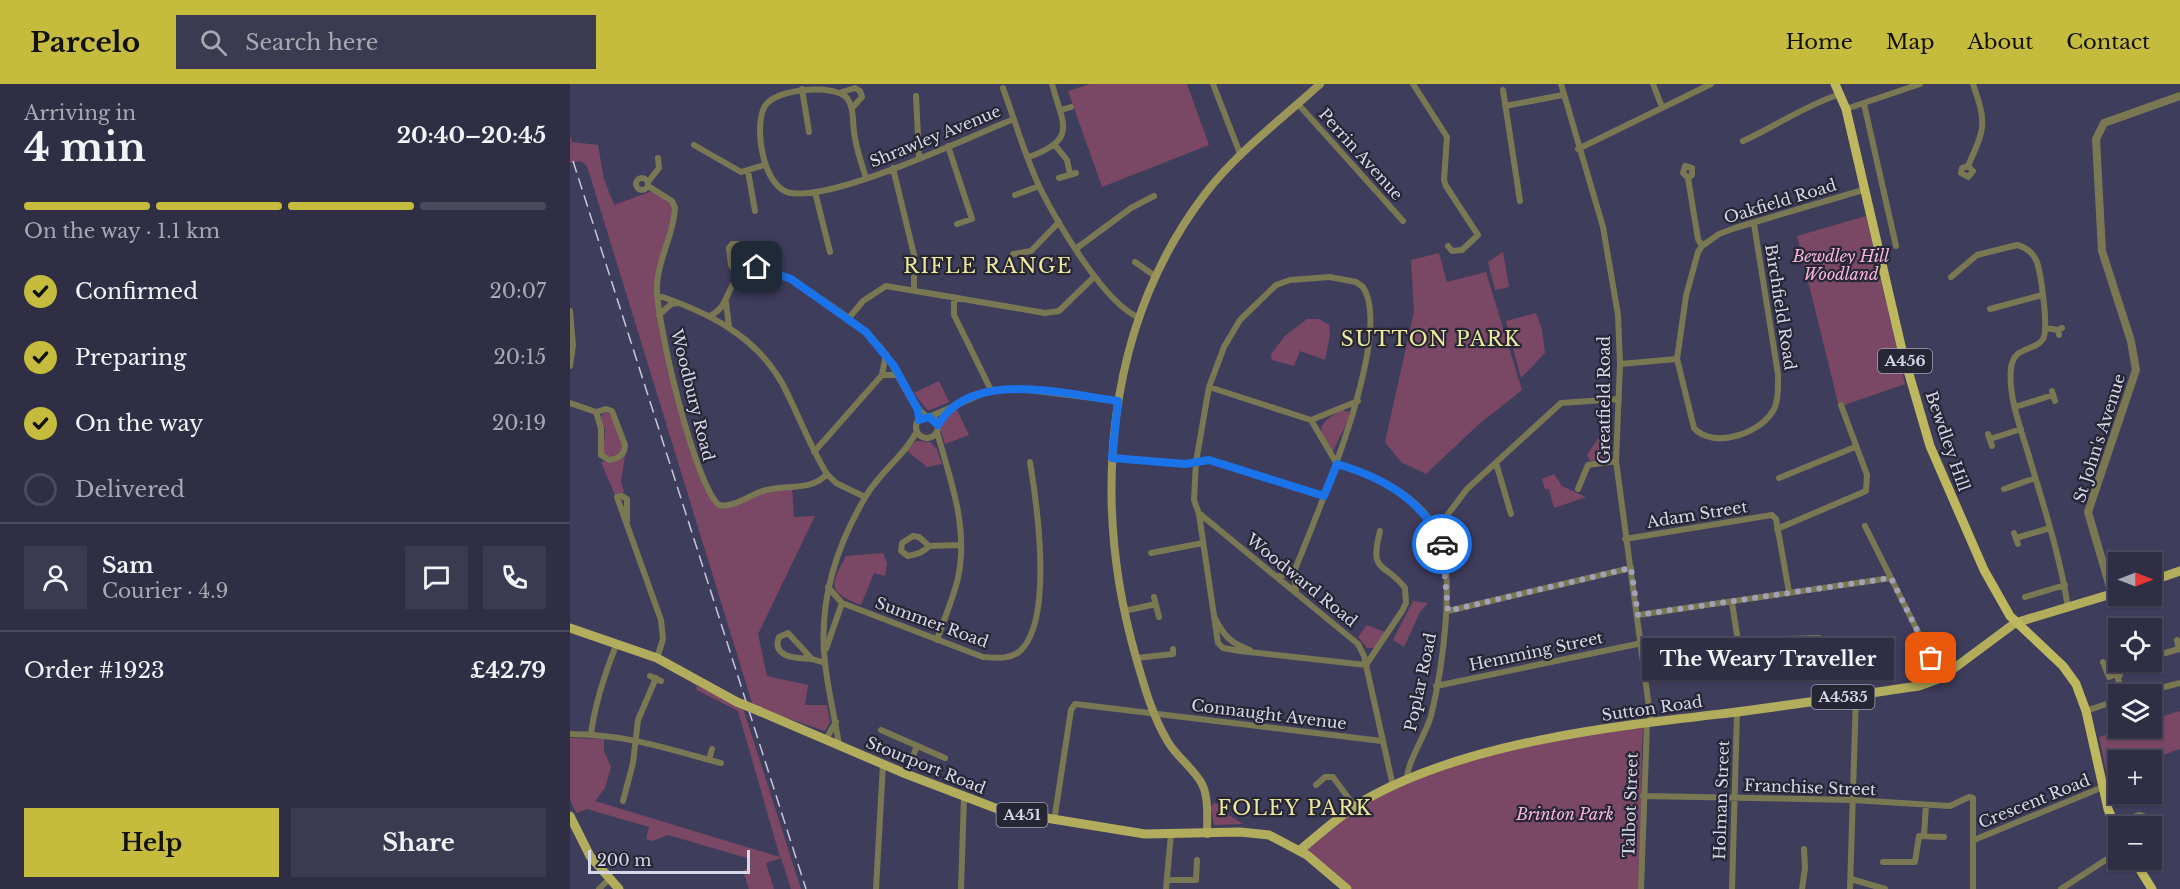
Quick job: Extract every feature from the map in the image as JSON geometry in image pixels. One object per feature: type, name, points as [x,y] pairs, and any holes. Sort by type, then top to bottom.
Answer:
[{"type":"highway","name":"Bewdley Hill","points":[[1835,84],[1846,109],[1902,350],[1930,446],[1981,564],[2016,623]]},
{"type":"highway","name":"A456","points":[[2016,623],[2072,678],[2086,711],[2103,787],[2112,816]]},
{"type":"highway","points":[[2140,870],[2151,888]]},
{"type":"main road","points":[[1207,834],[1202,785],[1168,744],[1153,713],[1124,611],[1114,555],[1111,504],[1112,458],[1118,401],[1140,318],[1155,276],[1186,220],[1207,192],[1241,156],[1320,84]]},
{"type":"main road","points":[[2162,577],[2180,571]]},
{"type":"main road","name":"A4535","points":[[2016,623],[2108,595]]},
{"type":"main road","name":"Sutton Road","points":[[1300,850],[1355,807],[1393,786],[1495,751],[1649,722],[1918,686],[1941,678],[2016,623]]},
{"type":"main road","name":"A451","points":[[570,628],[657,658]]},
{"type":"main road","name":"Stourport Road","points":[[657,658],[737,702],[906,774],[1003,811],[1128,833],[1265,834],[1300,850]]},
{"type":"main road","points":[[571,820],[590,856],[619,889]]},
{"type":"main road","name":"A451","points":[[1300,850],[1347,889]]},
{"type":"street","points":[[1029,157],[1055,145],[1063,131],[1061,110],[1052,84]]},
{"type":"street","points":[[1213,84],[1241,156]]},
{"type":"street","points":[[1413,84],[1447,137],[1444,180],[1473,223],[1478,235],[1462,250],[1452,251],[1448,246]]},
{"type":"street","name":"Greatfield Road","points":[[1560,84],[1603,227],[1618,315],[1620,364],[1616,461],[1625,539],[1642,643],[1649,722]]},
{"type":"street","points":[[1653,84],[1662,107]]},
{"type":"street","points":[[1578,149],[1711,84]]},
{"type":"street","points":[[1846,109],[1920,84]]},
{"type":"street","points":[[1968,166],[1984,125],[1973,84]]},
{"type":"street","points":[[817,85],[831,87],[842,92],[852,108],[855,138],[866,178],[815,192],[787,193],[777,184],[764,165],[761,118],[765,105],[775,97],[802,89],[817,85]]},
{"type":"street","points":[[842,92],[855,88],[860,91],[862,97],[852,108]]},
{"type":"street","points":[[1003,88],[1039,186],[1059,222],[1094,277],[1123,309],[1140,318]]},
{"type":"street","points":[[802,89],[809,132]]},
{"type":"street","points":[[1503,90],[1520,201]]},
{"type":"street","points":[[1743,141],[1788,120],[1809,106],[1840,94]]},
{"type":"street","points":[[1505,106],[1563,95]]},
{"type":"street","points":[[916,96],[919,158]]},
{"type":"street","name":"St John's Avenue","points":[[2108,572],[2088,512],[2136,370],[2131,341],[2102,250],[2096,139],[2104,123],[2180,96]]},
{"type":"street","name":"Perrin Avenue","points":[[1298,104],[1403,221]]},
{"type":"street","points":[[1864,104],[1896,246]]},
{"type":"street","points":[[1061,110],[1071,107]]},
{"type":"street","name":"Shrawley Avenue","points":[[866,178],[1014,119]]},
{"type":"street","points":[[694,145],[741,172],[764,165]]},
{"type":"street","points":[[1055,145],[1068,160],[1073,173],[1059,178]]},
{"type":"street","points":[[948,146],[972,219],[957,224]]},
{"type":"street","name":"Woodbury Road","points":[[658,158],[659,168],[648,184],[672,201],[675,208],[659,269],[657,295],[659,315],[697,467],[717,503],[730,505],[763,490],[810,485],[822,480],[827,474]]},
{"type":"street","points":[[893,168],[914,255],[914,289]]},
{"type":"street","points":[[748,171],[755,211]]},
{"type":"street","points":[[1620,364],[1677,359],[1686,296],[1698,252],[1702,246],[1698,239],[1688,178]]},
{"type":"street","points":[[1015,195],[1039,186]]},
{"type":"street","name":"Oakfield Road","points":[[1702,246],[1719,234],[1863,190]]},
{"type":"street","points":[[815,192],[830,252]]},
{"type":"street","points":[[1077,248],[1131,208],[1154,196]]},
{"type":"street","points":[[1013,254],[1031,251],[1059,222]]},
{"type":"street","name":"Birchfield Road","points":[[1677,359],[1694,428],[1701,436],[1712,439],[1749,432],[1764,421],[1774,408],[1778,392],[1778,374],[1754,224]]},
{"type":"street","points":[[738,276],[731,266],[729,248],[732,244],[741,244],[757,267],[791,279],[866,332],[886,354],[918,410],[919,420],[913,439],[882,472],[865,497],[838,556],[828,587],[824,605],[824,652],[839,745]]},
{"type":"street","points":[[1951,277],[1977,255],[2017,245],[2024,247],[2037,262],[2046,328],[2041,342],[2025,348],[2012,361],[2011,378],[2020,429],[2050,528],[2065,585],[2068,608]]},
{"type":"street","points":[[1956,261],[1962,267]]},
{"type":"street","points":[[1136,262],[1155,276]]},
{"type":"street","points":[[710,316],[719,312],[726,302],[738,276],[757,267]]},
{"type":"street","points":[[848,319],[863,301],[886,285],[1048,312],[1059,311],[1094,277]]},
{"type":"street","points":[[1296,591],[1294,572],[1337,464],[1358,401],[1370,322],[1368,293],[1356,282],[1330,277],[1290,280],[1276,285],[1259,299],[1240,320],[1224,347],[1209,387],[1196,462],[1194,500],[1199,514],[1213,615],[1222,634],[1229,640],[1258,652],[1366,665],[1406,603],[1405,588],[1377,562],[1375,552],[1380,531]]},
{"type":"street","points":[[657,295],[710,316],[729,327],[766,361],[780,381],[827,474],[836,483],[865,497]]},
{"type":"street","points":[[1990,309],[2000,304],[2042,295]]},
{"type":"street","points":[[954,297],[954,315],[991,390]]},
{"type":"street","points":[[726,302],[729,327]]},
{"type":"street","points":[[659,315],[671,304],[679,303]]},
{"type":"street","points":[[570,311],[573,345],[570,366]]},
{"type":"street","points":[[2046,328],[2060,331]]},
{"type":"street","points":[[814,452],[882,375],[886,354]]},
{"type":"street","points":[[882,375],[899,375]]},
{"type":"street","points":[[1209,387],[1311,420],[1358,401]]},
{"type":"street","points":[[919,420],[946,411],[991,390],[1028,390],[1118,401]]},
{"type":"street","points":[[2015,406],[2053,396]]},
{"type":"street","points":[[1436,530],[1467,489],[1561,403],[1619,399]]},
{"type":"street","points":[[570,403],[596,412],[606,409],[614,414],[625,445],[625,451],[620,457],[609,460],[600,455],[601,428],[596,412]]},
{"type":"street","points":[[1789,592],[1777,529],[1866,491],[1868,480],[1841,405]]},
{"type":"street","points":[[918,410],[927,416],[937,428],[956,494],[960,545],[958,577],[937,640]]},
{"type":"street","points":[[913,439],[929,438],[946,411]]},
{"type":"street","points":[[1311,420],[1337,464]]},
{"type":"street","points":[[1990,440],[2020,429]]},
{"type":"street","points":[[917,431],[942,449]]},
{"type":"street","points":[[1779,478],[1855,447]]},
{"type":"street","points":[[1112,458],[1196,462],[1209,460],[1324,496]]},
{"type":"street","points":[[1578,489],[1588,465],[1616,461]]},
{"type":"street","name":"Summer Road","points":[[828,587],[842,603],[983,657],[992,658],[1017,653],[1027,641],[1034,623],[1040,568],[1039,526],[1030,462]]},
{"type":"street","points":[[1496,463],[1511,513]]},
{"type":"street","name":"Poplar Road","points":[[1337,464],[1388,483],[1425,515],[1436,530],[1443,548],[1448,611],[1427,728],[1407,780]]},
{"type":"street","points":[[2004,489],[2035,478]]},
{"type":"street","name":"Woodward Road","points":[[1199,514],[1358,644],[1366,665],[1393,786]]},
{"type":"street","name":"Adam Street","points":[[1625,539],[1772,515],[1777,529]]},
{"type":"street","points":[[627,521],[661,620],[663,639],[657,658]]},
{"type":"street","points":[[1865,526],[1941,678]]},
{"type":"street","points":[[2016,538],[2050,528]]},
{"type":"street","points":[[1151,553],[1175,552],[1203,543]]},
{"type":"street","points":[[929,546],[960,545]]},
{"type":"street","points":[[1448,611],[1631,568]]},
{"type":"street","points":[[1277,578],[1294,572]]},
{"type":"street","points":[[1638,615],[1891,578]]},
{"type":"street","points":[[2025,597],[2065,585]]},
{"type":"street","points":[[1154,597],[1159,617]]},
{"type":"street","points":[[824,652],[842,603]]},
{"type":"street","points":[[1731,603],[1739,647]]},
{"type":"street","points":[[1124,611],[1156,604]]},
{"type":"street","points":[[812,659],[788,633],[779,637],[777,643],[780,652],[786,656],[825,663]]},
{"type":"street","points":[[1709,650],[1783,639],[1819,638]]},
{"type":"street","points":[[2162,654],[2179,649],[2177,640]]},
{"type":"street","points":[[591,734],[598,691],[604,684],[617,643]]},
{"type":"street","name":"Hemming Street","points":[[1436,686],[1642,643]]},
{"type":"street","points":[[1758,643],[1767,672]]},
{"type":"street","points":[[1136,658],[1174,654]]},
{"type":"street","points":[[2103,662],[2109,677],[2122,672]]},
{"type":"street","points":[[2120,684],[2118,678],[2122,672]]},
{"type":"street","points":[[623,801],[629,786],[638,720],[656,678]]},
{"type":"street","points":[[2162,688],[2180,683]]},
{"type":"street","points":[[1850,889],[1856,695]]},
{"type":"street","points":[[2086,711],[2108,703]]},
{"type":"street","name":"Connaught Avenue","points":[[1054,821],[1072,706],[1078,704],[1382,741]]},
{"type":"street","name":"Holman Street","points":[[1732,889],[1737,712]]},
{"type":"street","points":[[826,739],[836,721]]},
{"type":"street","name":"Talbot Street","points":[[1641,889],[1643,796],[1649,722]]},
{"type":"street","points":[[881,730],[945,758]]},
{"type":"street","points":[[570,734],[635,739],[721,763]]},
{"type":"street","points":[[906,774],[917,746]]},
{"type":"street","points":[[709,760],[712,749]]},
{"type":"street","points":[[876,889],[883,764]]},
{"type":"street","points":[[1316,785],[1325,777],[1333,777],[1355,807]]},
{"type":"street","points":[[629,786],[638,789]]},
{"type":"street","name":"Crescent Road","points":[[1974,840],[2103,787]]},
{"type":"street","name":"Franchise Street","points":[[1643,796],[1852,800],[1950,806],[1970,797],[1973,798],[1974,840]]},
{"type":"street","points":[[961,889],[964,797]]},
{"type":"street","points":[[1924,836],[1926,805]]},
{"type":"street","points":[[1166,889],[1171,834]]},
{"type":"street","points":[[1883,862],[1915,862],[1919,836],[1944,837]]},
{"type":"street","points":[[1973,889],[1974,840]]},
{"type":"street","points":[[1802,889],[1807,858],[1804,849]]},
{"type":"street","points":[[2061,889],[2108,858]]},
{"type":"street","points":[[1167,880],[1196,880],[1197,860]]},
{"type":"street","points":[[599,889],[609,879]]},
{"type":"street","points":[[1851,879],[1884,889]]},
{"type":"green space","points":[[1090,84],[1187,84],[1209,145],[1102,187],[1068,91]]},
{"type":"green space","points":[[570,136],[572,142],[598,145],[604,179],[614,205],[655,190],[672,201],[675,208],[659,269],[659,315],[697,467],[713,499],[724,506],[763,490],[792,487],[794,517],[815,516],[758,634],[767,676],[808,685],[805,705],[827,705],[830,722],[825,731],[778,715],[752,703],[587,166],[581,161],[570,163]]},
{"type":"green space","name":"Bewdley Hill Woodland","points":[[1866,216],[1905,384],[1839,407],[1797,236]]},
{"type":"green space","points":[[1503,252],[1509,287],[1495,290],[1488,262]]},
{"type":"green space","points":[[1439,253],[1447,282],[1486,272],[1522,390],[1478,425],[1426,474],[1401,462],[1385,442],[1414,312],[1411,260]]},
{"type":"green space","points":[[1536,313],[1542,330],[1545,353],[1521,378],[1506,321]]},
{"type":"green space","points":[[1307,319],[1319,319],[1329,325],[1330,335],[1325,360],[1300,351],[1294,366],[1272,360],[1271,354],[1285,336]]},
{"type":"green space","points":[[939,381],[949,402],[928,411],[914,393]]},
{"type":"green space","points":[[957,410],[969,435],[945,444],[940,428],[951,413]]},
{"type":"green space","points":[[1342,410],[1349,412],[1349,418],[1333,451],[1323,437],[1322,427],[1328,419]]},
{"type":"green space","points":[[605,412],[612,415],[623,446],[620,454],[607,457],[603,454],[605,429],[600,417]]},
{"type":"green space","points":[[1611,419],[1609,459],[1590,461],[1587,455]]},
{"type":"green space","points":[[916,441],[930,442],[937,449],[942,464],[927,467],[906,450]]},
{"type":"green space","points":[[625,456],[621,481],[624,492],[615,495],[601,462],[616,461]]},
{"type":"green space","points":[[1554,474],[1562,486],[1586,497],[1554,508],[1549,489],[1545,489],[1542,479]]},
{"type":"green space","points":[[883,553],[887,563],[885,576],[874,573],[861,605],[837,591],[835,581],[846,556]]},
{"type":"green space","points":[[1413,601],[1428,603],[1420,612],[1404,647],[1393,640]]},
{"type":"green space","points":[[1367,625],[1385,632],[1375,648],[1367,648],[1358,637]]},
{"type":"green space","points":[[697,686],[743,708],[801,889],[791,889],[781,858],[766,863],[774,889],[749,889],[743,870],[751,867],[747,858],[668,835],[653,841],[646,839],[649,827],[587,809],[576,813],[570,799],[570,738],[604,739],[604,751],[611,767],[605,788],[595,801],[780,857],[738,711],[695,689]]},
{"type":"green space","points":[[2180,711],[2180,749],[2162,755],[2162,750],[2108,750],[2108,780],[2099,737],[2108,734],[2108,738],[2162,738],[2162,717]]},
{"type":"green space","name":"Brinton Park","points":[[1643,727],[1639,889],[1352,889],[1304,848],[1372,799],[1402,783],[1483,756],[1534,744]]},
{"type":"green space","points":[[1214,803],[1223,805],[1224,812],[1243,824],[1214,825],[1211,807]]},
{"type":"railway","points":[[573,161],[806,889]]},
{"type":"way so far","points":[[1442,544],[1448,611],[1631,568],[1638,615],[1891,578],[1931,658]]},
{"type":"place","name":"The Weary Traveller","points":[[1931,658]]},
{"type":"district","name":"RIFLE RANGE","points":[[988,266]]},
{"type":"district","name":"SUTTON PARK","points":[[1431,339]]},
{"type":"district","name":"FOLEY PARK","points":[[1295,808]]},
{"type":"route","points":[[757,267],[778,272],[791,279],[866,332],[894,366],[918,410],[919,420],[926,416],[935,420],[938,425],[946,411],[957,404],[977,394],[1011,388],[1118,401],[1113,430],[1112,458],[1185,464],[1209,460],[1324,496],[1337,464],[1388,483],[1425,515],[1436,530],[1442,544]]}]
